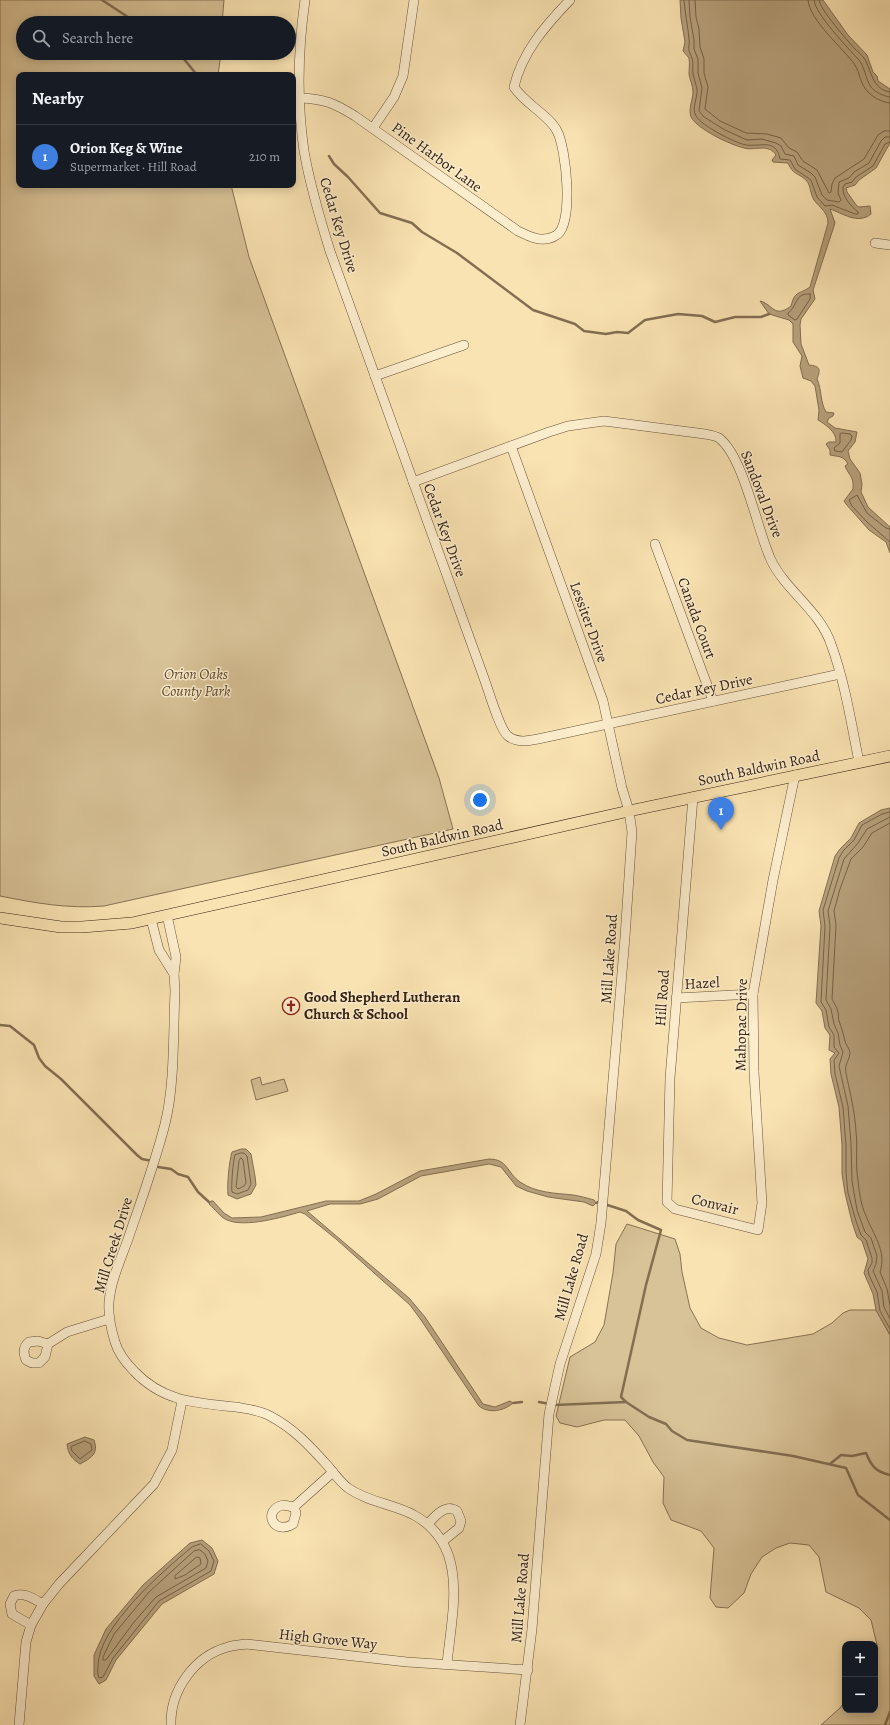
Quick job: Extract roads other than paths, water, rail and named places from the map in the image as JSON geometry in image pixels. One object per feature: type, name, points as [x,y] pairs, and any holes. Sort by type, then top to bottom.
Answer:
[{"type":"main road","name":"South Baldwin Road","points":[[0,918],[31,924],[82,927],[151,919],[629,811],[890,756]]},
{"type":"street","name":"Cedar Key Drive","points":[[305,0],[301,40],[300,98],[304,150],[319,216],[330,251],[485,681],[507,735],[516,740],[526,741],[840,674]]},
{"type":"street","points":[[373,128],[394,97],[403,76],[414,0]]},
{"type":"street","name":"Pine Harbor Lane","points":[[300,98],[321,99],[336,104],[373,128],[518,231],[534,238],[544,240],[557,236],[561,230],[565,217],[568,196],[562,140],[556,128],[519,96],[514,88],[517,76],[536,38],[570,0]]},
{"type":"street","points":[[875,243],[890,245]]},
{"type":"street","points":[[376,376],[464,345]]},
{"type":"street","name":"Sandoval Drive","points":[[413,482],[568,426],[604,421],[718,437],[728,446],[737,464],[771,560],[782,578],[821,623],[831,642],[840,674],[859,762]]},
{"type":"street","name":"Lessiter Drive","points":[[511,446],[603,701],[622,788],[629,811]]},
{"type":"street","name":"Canada Court","points":[[655,544],[713,702]]},
{"type":"street","name":"Mahopac Drive","points":[[758,1230],[762,1203],[754,1072],[753,994],[773,880],[795,775]]},
{"type":"street","name":"Hill Road","points":[[668,1202],[670,1078],[693,797]]},
{"type":"street","name":"Mill Lake Road","points":[[520,1725],[532,1630],[548,1414],[560,1364],[596,1254],[601,1222],[607,1164],[630,864],[632,832],[629,811]]},
{"type":"street","name":"Mill Creek Drive","points":[[167,915],[176,957],[169,1101],[165,1123],[151,1172],[111,1287],[109,1319],[116,1344],[127,1364],[142,1380],[159,1392],[182,1401],[243,1408],[267,1414],[288,1426],[302,1437],[348,1488],[374,1501],[412,1514],[428,1524],[443,1541],[449,1553],[453,1569],[455,1588],[448,1664]]},
{"type":"street","name":"Mill Creek Drive","points":[[151,919],[159,950],[174,974]]},
{"type":"street","name":"Hazel","points":[[676,998],[753,994]]},
{"type":"street","name":"Convair","points":[[668,1202],[675,1208],[758,1230]]},
{"type":"street","points":[[48,1344],[67,1332],[109,1319]]},
{"type":"street","points":[[19,1725],[26,1642],[31,1625],[43,1604],[59,1584],[154,1484],[172,1450],[182,1401]]},
{"type":"street","points":[[294,1507],[333,1472]]},
{"type":"street","points":[[428,1524],[444,1510],[450,1508],[457,1512],[462,1521],[459,1528],[443,1541]]},
{"type":"street","points":[[31,1625],[12,1614],[10,1604],[14,1596],[20,1594],[29,1596],[43,1604]]},
{"type":"street","name":"High Grove Way","points":[[171,1725],[173,1705],[180,1687],[191,1671],[208,1656],[228,1647],[246,1644],[400,1661],[528,1670]]},
{"type":"water","points":[[680,0],[823,0],[848,35],[867,55],[878,81],[890,89],[890,143],[876,168],[859,180],[855,185],[846,188],[847,192],[857,206],[870,206],[871,214],[866,217],[855,218],[830,209],[835,223],[813,290],[815,299],[801,319],[800,325],[801,344],[809,365],[815,366],[819,369],[817,379],[824,408],[826,412],[834,413],[827,422],[835,428],[857,432],[855,442],[848,451],[850,459],[860,473],[862,484],[861,492],[868,507],[890,527],[890,553],[886,542],[869,530],[844,501],[853,489],[852,479],[845,466],[848,464],[838,456],[830,455],[830,450],[826,444],[829,442],[836,442],[836,438],[830,429],[818,420],[819,410],[815,386],[811,381],[803,378],[800,366],[802,356],[793,342],[793,324],[789,320],[769,314],[760,301],[774,310],[785,310],[791,306],[796,295],[810,287],[828,223],[827,216],[814,200],[809,184],[803,177],[794,172],[788,163],[773,162],[772,160],[776,155],[773,151],[765,148],[748,149],[731,144],[715,136],[694,122],[691,117],[690,110],[693,90],[689,74],[689,58],[683,51],[685,42]]},
{"type":"water","points":[[890,808],[890,1335],[876,1310],[873,1294],[864,1273],[868,1259],[862,1241],[857,1237],[845,1193],[842,1174],[842,1145],[839,1107],[831,1074],[830,1059],[835,1053],[829,1050],[830,1035],[825,1028],[822,1011],[816,1003],[821,926],[819,911],[835,856],[851,838],[859,823],[881,810]]},
{"type":"water","points":[[246,1149],[251,1154],[256,1185],[251,1194],[237,1199],[228,1195],[228,1173],[232,1152]]},
{"type":"water","points":[[489,1159],[500,1161],[520,1182],[526,1186],[546,1192],[581,1196],[594,1200],[596,1203],[593,1206],[584,1202],[548,1197],[527,1191],[516,1186],[501,1167],[489,1164],[421,1176],[378,1199],[360,1204],[330,1204],[307,1211],[409,1298],[425,1317],[483,1404],[495,1407],[510,1401],[513,1403],[501,1410],[492,1411],[479,1406],[410,1305],[336,1239],[305,1214],[300,1212],[264,1221],[244,1223],[224,1219],[209,1204],[213,1201],[224,1213],[232,1218],[261,1217],[326,1201],[359,1201],[376,1194],[420,1171]]},
{"type":"water","points":[[85,1437],[94,1440],[95,1452],[91,1457],[80,1464],[71,1456],[68,1451],[67,1444]]},
{"type":"water","points":[[202,1540],[212,1548],[218,1561],[214,1574],[162,1604],[116,1660],[106,1680],[99,1684],[94,1676],[94,1655],[106,1629],[143,1585],[190,1543]]},
{"type":"waterway","points":[[102,0],[126,16]]},
{"type":"waterway","points":[[185,60],[195,72]]},
{"type":"waterway","points":[[329,156],[334,164],[348,177],[380,213],[412,223],[422,232],[457,253],[533,310],[575,324],[584,331],[606,334],[617,332],[628,333],[645,320],[678,314],[702,316],[715,322],[735,317],[761,317],[769,314]]},
{"type":"waterway","points":[[0,1025],[10,1026],[34,1045],[39,1058],[45,1066],[61,1079],[137,1155],[142,1159],[152,1161]]},
{"type":"waterway","points":[[156,1165],[158,1167],[171,1169],[178,1174],[188,1177],[198,1192],[209,1202]]},
{"type":"waterway","points":[[596,1203],[598,1202],[626,1211],[638,1220],[661,1230],[646,1285],[621,1397],[649,1417],[666,1424],[672,1431],[687,1440],[793,1456],[846,1468],[858,1495],[890,1520]]},
{"type":"waterway","points":[[513,1403],[522,1402]]},
{"type":"waterway","points":[[539,1402],[555,1405],[626,1402]]},
{"type":"waterway","points":[[830,1464],[841,1455],[852,1456],[866,1453],[870,1462],[877,1470],[890,1475]]},
{"type":"waterway","points":[[885,1725],[890,1712]]},
{"type":"place","name":"Orion Keg & Wine","points":[[721,830]]},
{"type":"place","name":"Good Shepherd Lutheran Church & School","points":[[291,1006]]},
{"type":"park label","name":"Orion Oaks County Park","points":[[196,682]]}]
